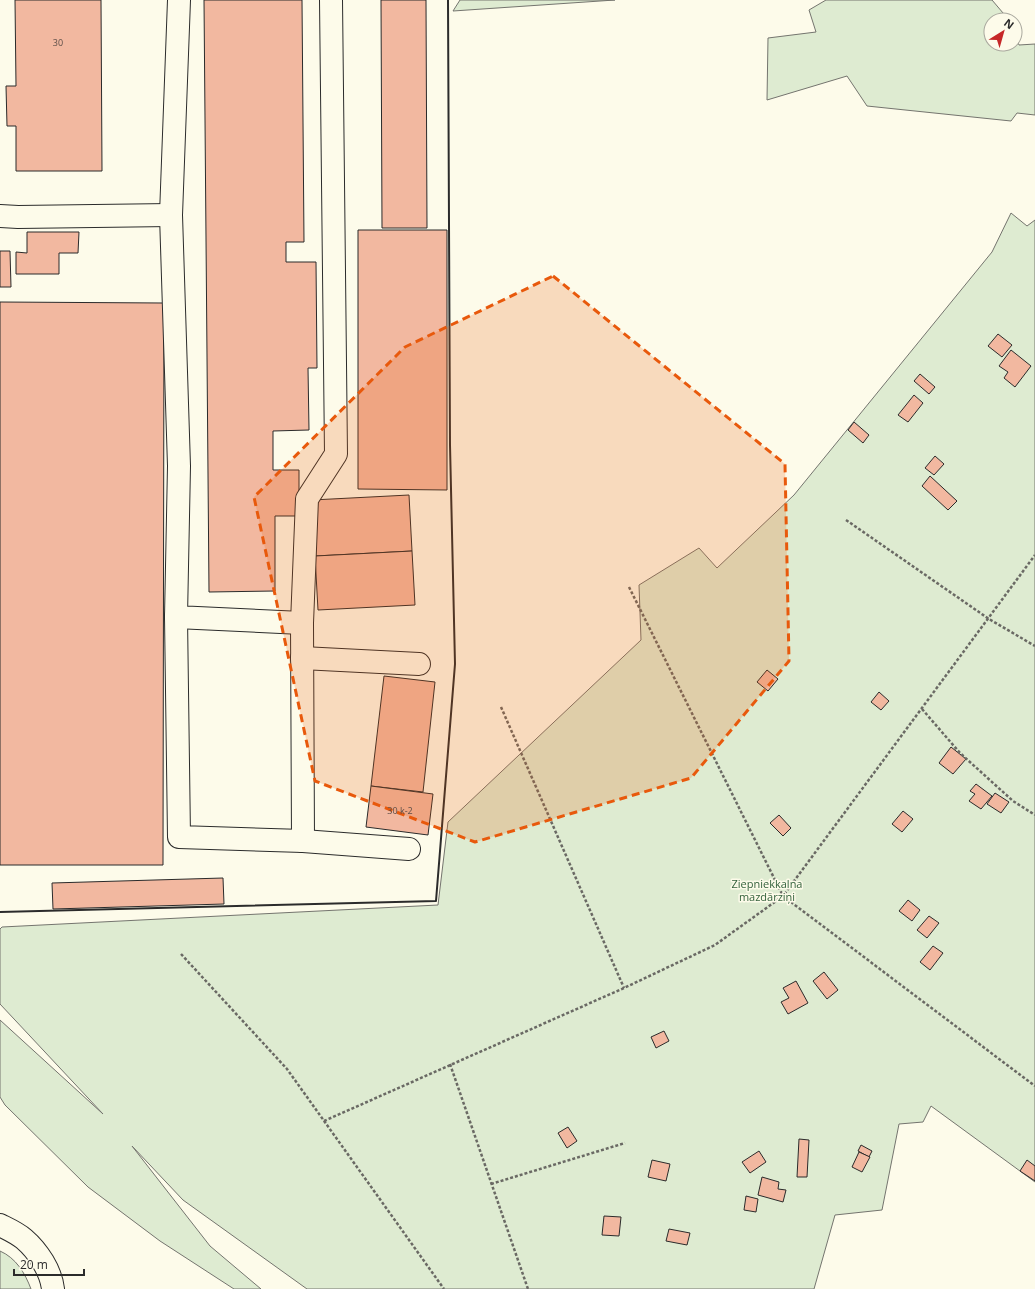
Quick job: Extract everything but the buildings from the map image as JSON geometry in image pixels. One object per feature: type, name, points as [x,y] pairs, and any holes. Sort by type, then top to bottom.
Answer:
[{"type":"street","points":[[180,0],[171,215],[179,466],[176,617],[179,837],[303,841],[409,849]]},
{"type":"street","points":[[303,841],[302,624],[307,499],[336,454],[331,0]]},
{"type":"street","points":[[0,216],[171,215]]},
{"type":"street","points":[[176,617],[302,624]]},
{"type":"street","points":[[302,658],[419,664]]},
{"type":"street","points":[[0,1225],[24,1238],[42,1259],[53,1289]]},
{"type":"path","points":[[846,520],[989,619],[1035,646]]},
{"type":"path","points":[[324,1121],[624,988],[715,945],[783,896],[1035,555]]},
{"type":"path","points":[[629,587],[783,896],[1035,1086]]},
{"type":"path","points":[[501,707],[624,988]]},
{"type":"path","points":[[922,709],[960,753],[1013,801],[1035,814]]},
{"type":"path","points":[[181,954],[287,1069],[444,1289]]},
{"type":"path","points":[[450,1064],[528,1289]]},
{"type":"path","points":[[491,1184],[625,1143]]},
{"type":"highlighted area","points":[[553,276],[785,464],[789,661],[691,778],[475,842],[315,781],[254,497],[405,347]]},
{"type":"green space","points":[[460,0],[615,0],[453,11]]},
{"type":"green space","points":[[826,0],[992,0],[1002,12],[983,12],[983,52],[1023,52],[1023,45],[1035,44],[1035,115],[1017,113],[1011,121],[867,106],[847,76],[767,100],[768,38],[816,32],[809,10]]},
{"type":"green space","name":"Ziepniekkalna mazdārziņi","points":[[1011,213],[1027,226],[1035,220],[1035,1182],[931,1106],[923,1122],[899,1124],[882,1210],[835,1215],[814,1289],[307,1289],[183,1200],[132,1146],[210,1246],[261,1289],[234,1289],[160,1241],[88,1187],[5,1105],[0,1097],[0,1020],[103,1114],[0,1004],[0,929],[2,927],[438,905],[448,822],[641,640],[639,585],[699,548],[717,568],[794,495],[992,252]]},
{"type":"green space","points":[[0,1251],[15,1262],[26,1277],[31,1289],[0,1289]]},
{"type":"wall","points":[[0,912],[436,901],[455,664],[450,445],[448,0]]}]
